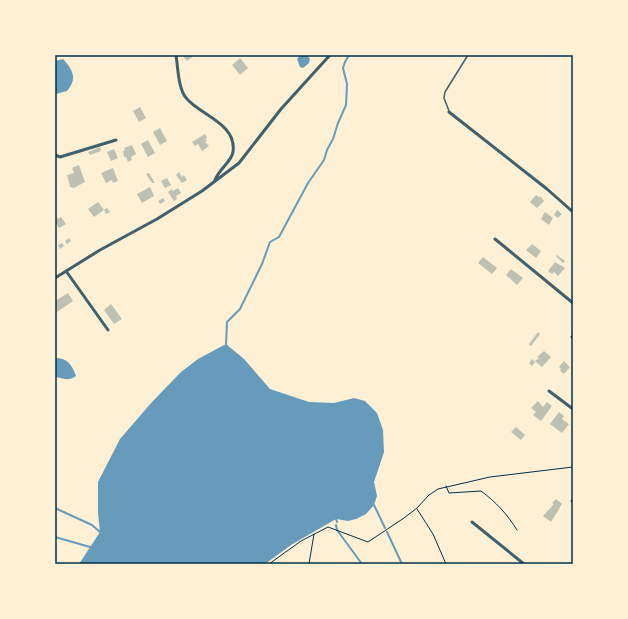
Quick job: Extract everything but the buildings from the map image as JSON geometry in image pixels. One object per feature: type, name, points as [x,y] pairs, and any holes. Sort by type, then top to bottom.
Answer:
[{"type":"street","points":[[176,55],[182,90],[186,99],[221,124],[228,131],[234,145],[233,154],[217,173],[215,180]]},
{"type":"street","points":[[55,278],[202,191],[239,163],[281,109],[330,55]]},
{"type":"street","points":[[449,112],[547,189],[573,212]]},
{"type":"street","points":[[55,155],[60,157],[116,140]]},
{"type":"street","points":[[495,239],[573,303]]},
{"type":"street","points":[[66,271],[108,330]]},
{"type":"street","points":[[549,390],[573,409]]},
{"type":"street","points":[[472,522],[524,564]]},
{"type":"lane","points":[[449,112],[444,98],[445,92],[468,55]]},
{"type":"path","points":[[269,564],[302,541],[328,527],[368,542],[417,508],[433,491],[446,486],[490,477],[573,467]]},
{"type":"path","points":[[446,486],[449,493],[475,490],[481,491],[496,502],[507,514],[518,530]]},
{"type":"path","points":[[417,508],[433,534],[446,564]]},
{"type":"path","points":[[309,564],[314,534]]},
{"type":"water","points":[[300,55],[307,55],[310,59],[309,63],[303,68],[300,67],[297,59]]},
{"type":"water","points":[[63,59],[72,71],[73,79],[67,91],[56,94],[55,61]]},
{"type":"water","points":[[226,344],[244,359],[270,389],[309,402],[334,403],[354,398],[365,401],[377,413],[383,430],[384,452],[374,482],[377,496],[374,505],[366,514],[356,519],[348,521],[336,519],[291,545],[265,564],[79,564],[100,532],[98,513],[98,482],[120,439],[152,402],[181,372],[198,359]]},
{"type":"water","points":[[55,358],[63,359],[69,363],[76,376],[68,379],[55,377]]},
{"type":"waterway","points":[[226,344],[227,322],[240,309],[262,264],[270,242],[279,237],[308,183],[324,160],[333,139],[346,105],[347,84],[343,68],[349,55]]},
{"type":"waterway","points":[[374,505],[385,528]]},
{"type":"waterway","points":[[55,508],[92,525],[100,532]]},
{"type":"waterway","points":[[336,525],[337,530],[362,564]]},
{"type":"waterway","points":[[387,532],[402,564]]},
{"type":"waterway","points":[[55,537],[90,547]]}]
